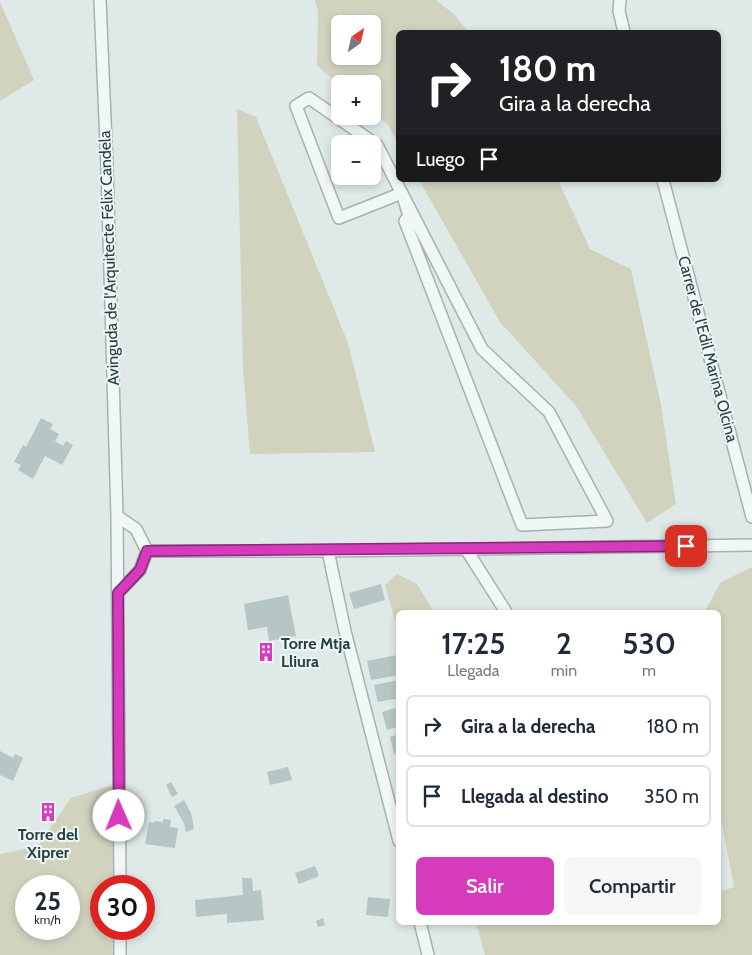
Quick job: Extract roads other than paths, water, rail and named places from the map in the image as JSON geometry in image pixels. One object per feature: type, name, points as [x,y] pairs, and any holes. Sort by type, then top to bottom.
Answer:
[{"type":"street","name":"Avinguda de l'Arquitecte Félix Candela","points":[[100,0],[107,167],[118,593],[120,875]]},
{"type":"street","points":[[620,0],[619,11],[624,30]]},
{"type":"street","points":[[309,98],[377,145],[396,182],[402,193],[339,218],[296,106],[309,98]]},
{"type":"street","name":"Carrer de l'Edil Marina Olcina","points":[[664,182],[752,517]]},
{"type":"street","points":[[402,194],[482,349],[549,412],[607,521],[522,525],[405,221],[409,216],[402,194]]},
{"type":"street","points":[[116,516],[136,529],[147,551],[140,570],[118,593]]},
{"type":"street","points":[[147,551],[328,551],[752,545]]},
{"type":"street","points":[[466,548],[505,610]]},
{"type":"street","points":[[328,551],[345,631],[396,829]]},
{"type":"street","points":[[421,925],[428,955]]},
{"type":"street","points":[[120,940],[120,955]]},
{"type":"place","name":"Torre Mtja Lliura","points":[[266,652]]},
{"type":"place","name":"Torre del Xiprer","points":[[48,812]]}]
